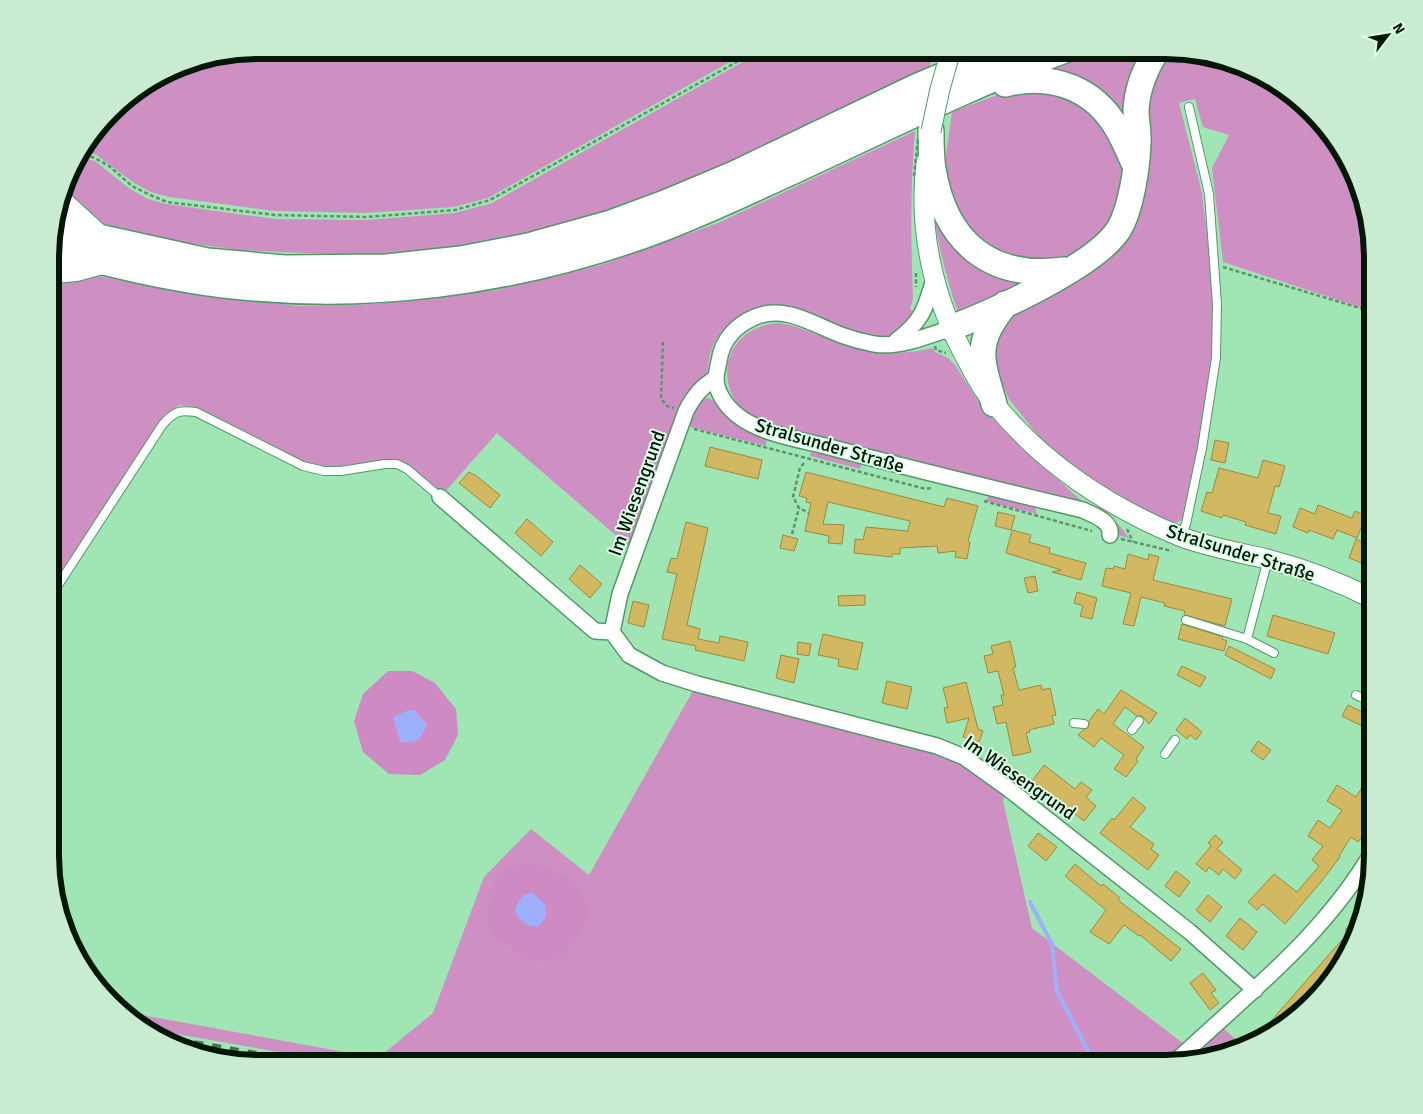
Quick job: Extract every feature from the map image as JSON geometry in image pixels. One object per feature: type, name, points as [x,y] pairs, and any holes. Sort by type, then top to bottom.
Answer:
[{"type":"highway","points":[[59,250],[97,249],[286,268],[387,268],[461,259],[528,246],[611,223],[734,174],[918,86],[982,59]]},
{"type":"highway","points":[[60,231],[97,249],[171,276],[224,285],[266,289],[379,290],[487,277],[538,267],[588,254],[645,235],[719,205],[968,90],[1043,59]]},
{"type":"highway","points":[[951,328],[979,317],[1069,270],[1098,252],[1109,242],[1119,228],[1132,189],[1138,144],[1136,111],[1143,76],[1152,59]]},
{"type":"highway","points":[[968,90],[1022,80],[1053,81],[1070,86],[1097,103],[1111,118],[1122,136],[1135,166]]},
{"type":"highway","points":[[931,131],[929,169],[953,225],[964,241],[976,252],[1005,268],[1019,271],[1051,272],[1069,270]]},
{"type":"highway","points":[[65,209],[97,249]]},
{"type":"highway","points":[[59,268],[76,267],[97,249]]},
{"type":"highway","points":[[994,404],[982,358],[990,327],[1005,304]]},
{"type":"street","points":[[931,131],[948,59]]},
{"type":"street","name":"Stralsunder Straße","points":[[929,169],[924,199],[926,233],[934,279],[941,303],[970,367],[994,404],[1031,443],[1092,491],[1136,517],[1203,544],[1268,559],[1308,571],[1364,595]]},
{"type":"street","name":"Stralsunder Straße","points":[[892,344],[917,322],[926,307],[934,279]]},
{"type":"street","name":"Stralsunder Straße","points":[[951,328],[916,339],[892,344],[876,344],[841,335],[788,314],[773,313],[758,316],[743,322],[724,342],[716,378],[722,398],[727,405],[738,415],[765,430],[866,457],[1083,510],[1105,522],[1109,526],[1110,535]]},
{"type":"street","name":"Im Wiesengrund","points":[[716,378],[703,386],[694,395],[686,411],[620,594],[612,632],[629,655],[662,672],[697,684],[937,746],[964,757],[1010,790],[1183,926],[1255,990]]},
{"type":"street","points":[[440,497],[595,631],[612,632]]},
{"type":"street","points":[[1183,1055],[1255,990],[1312,932],[1359,875],[1364,866]]},
{"type":"lane","points":[[1181,536],[1186,524],[1202,448],[1216,358],[1217,304],[1209,194],[1189,107]]},
{"type":"lane","points":[[59,584],[163,424],[172,414],[182,410],[196,412],[303,466],[324,471],[341,471],[397,464],[406,469],[440,497]]},
{"type":"lane","points":[[1247,639],[1268,559]]},
{"type":"lane","points":[[1186,620],[1247,639],[1274,653]]},
{"type":"lane","points":[[1356,695],[1364,699]]},
{"type":"lane","points":[[1132,730],[1139,721]]},
{"type":"lane","points":[[1074,723],[1084,724]]},
{"type":"lane","points":[[1165,754],[1176,740]]},
{"type":"path","points":[[87,156],[109,166],[132,186],[167,202],[275,214],[367,217],[455,210],[490,200],[742,59]]},
{"type":"path","points":[[1215,264],[1364,309]]},
{"type":"path","points":[[663,342],[661,399],[667,406],[686,411]]},
{"type":"path","points":[[681,426],[926,489],[936,487]]},
{"type":"path","points":[[792,534],[798,508],[793,497],[800,468],[804,463]]},
{"type":"path","points":[[980,500],[1133,542]]},
{"type":"path","points":[[798,508],[809,513]]},
{"type":"shaded area","points":[[735,59],[488,198],[454,207],[366,213],[274,211],[169,197],[151,192],[134,183],[95,154],[88,153],[108,127],[147,92],[170,79],[194,69],[232,60]]},
{"type":"shaded area","points":[[748,59],[932,59],[929,70],[719,167],[620,207],[527,234],[454,248],[408,253],[354,255],[238,250],[181,242],[100,223],[67,202],[85,158],[95,161],[130,189],[148,199],[166,204],[275,219],[366,220],[455,213],[492,203]]},
{"type":"shaded area","points":[[1059,59],[1149,59],[1131,128],[1038,73],[1051,62]]},
{"type":"shaded area","points":[[1161,59],[1191,60],[1229,69],[1253,79],[1276,92],[1306,117],[1331,147],[1344,170],[1354,194],[1363,232],[1364,245],[1364,303],[1362,308],[1223,262],[1212,168],[1229,135],[1203,127],[1195,99],[1179,103],[1202,193],[1215,304],[1212,350],[1199,447],[1183,519],[1176,523],[1152,516],[1129,505],[1067,464],[1043,442],[1009,399],[992,362],[993,336],[1004,317],[1098,266]]},
{"type":"shaded area","points":[[1013,89],[1082,98],[1121,149],[1125,180],[1108,229],[1061,262],[1014,264],[959,225],[942,163],[945,162],[952,112]]},
{"type":"shaded area","points":[[915,131],[911,215],[913,299],[910,309],[915,312],[901,329],[896,332],[890,335],[868,338],[762,308],[746,312],[732,321],[714,343],[707,373],[683,404],[633,550],[497,433],[443,494],[406,463],[388,460],[340,468],[321,467],[302,462],[198,408],[179,405],[160,422],[59,577],[59,273],[77,272],[204,296],[300,306],[377,304],[497,290],[601,265],[718,223]]},
{"type":"shaded area","points":[[933,201],[948,231],[1041,278],[958,313],[942,258],[936,230]]},
{"type":"shaded area","points":[[778,323],[797,327],[839,343],[866,350],[892,353],[933,348],[935,352],[948,358],[955,365],[982,407],[1010,437],[1084,503],[1111,518],[1129,538],[1113,534],[1110,522],[775,428],[753,418],[734,399],[727,377],[728,365],[731,354],[745,335],[755,329]]},
{"type":"shaded area","points":[[709,398],[766,436],[766,446],[687,426],[696,404]]},
{"type":"shaded area","points":[[812,447],[862,460],[860,469],[810,456]]},
{"type":"shaded area","points":[[990,493],[1034,504],[1037,514],[986,501]]},
{"type":"shaded area","points":[[388,671],[412,671],[435,683],[456,709],[458,735],[445,760],[420,775],[389,774],[363,752],[354,721],[363,694]]},
{"type":"shaded area","points":[[695,687],[936,749],[961,762],[1006,792],[1003,801],[1032,928],[1184,1044],[1172,1055],[382,1055],[433,1013],[484,877],[531,829],[589,875]],"holes":[[[587,925],[566,955],[518,956],[494,938]]]},
{"type":"shaded area","points":[[535,862],[568,879],[580,890],[587,903],[587,925],[566,955],[553,961],[537,963],[518,956],[494,938],[488,928],[489,894],[501,869]]},
{"type":"shaded area","points":[[137,1014],[362,1055],[296,1055],[163,1032]]},
{"type":"shaded area","points":[[1223,1028],[1238,1041],[1229,1045],[1198,1052]]},
{"type":"water","points":[[409,710],[414,710],[427,724],[423,734],[418,739],[410,742],[400,742],[393,717]]},
{"type":"water","points":[[531,892],[545,904],[546,916],[539,927],[524,923],[515,911],[520,899]]},
{"type":"building","points":[[1215,440],[1229,443],[1225,463],[1211,460]]},
{"type":"building","points":[[710,447],[762,460],[758,479],[705,466]]},
{"type":"building","points":[[1263,460],[1285,466],[1279,487],[1275,486],[1268,513],[1281,516],[1276,534],[1245,525],[1246,522],[1223,515],[1222,518],[1201,511],[1207,492],[1212,493],[1219,468],[1258,478]]},
{"type":"building","points":[[469,472],[500,495],[490,508],[459,483]]},
{"type":"building","points":[[806,472],[944,507],[947,498],[978,506],[968,541],[970,542],[967,559],[955,557],[956,551],[938,553],[937,546],[900,548],[900,554],[892,554],[892,557],[854,553],[855,539],[863,540],[866,527],[908,531],[910,521],[828,502],[823,524],[844,525],[842,544],[828,543],[829,536],[805,531],[811,503],[806,502],[807,498],[799,496]]},
{"type":"building","points":[[1318,505],[1352,518],[1355,511],[1364,515],[1364,521],[1357,538],[1337,530],[1333,539],[1309,530],[1308,533],[1293,527],[1300,508],[1315,514]]},
{"type":"building","points":[[998,512],[1015,516],[1011,530],[995,526]]},
{"type":"building","points":[[527,519],[553,542],[541,556],[515,533]]},
{"type":"building","points":[[686,522],[708,528],[687,625],[700,629],[698,639],[719,643],[720,636],[748,642],[744,661],[695,650],[696,646],[662,639],[677,574],[667,572],[671,558],[677,559]]},
{"type":"building","points":[[1012,530],[1031,535],[1029,542],[1050,548],[1049,553],[1086,563],[1081,580],[1052,572],[1061,570],[1006,553]]},
{"type":"building","points":[[783,535],[798,539],[794,551],[780,548]]},
{"type":"building","points":[[1356,539],[1364,542],[1364,564],[1349,558]]},
{"type":"building","points":[[1128,554],[1148,560],[1149,554],[1159,557],[1153,580],[1232,599],[1225,626],[1184,615],[1185,611],[1164,606],[1165,603],[1141,597],[1134,626],[1123,624],[1131,593],[1102,586],[1106,568],[1113,569],[1114,566],[1125,569]]},
{"type":"building","points":[[580,565],[602,584],[590,598],[569,579]]},
{"type":"building","points":[[1035,576],[1038,591],[1028,593],[1024,578]]},
{"type":"building","points":[[1077,592],[1097,598],[1092,619],[1080,616],[1083,606],[1074,603]]},
{"type":"building","points":[[865,595],[865,605],[839,606],[838,596]]},
{"type":"building","points":[[633,601],[649,605],[644,627],[628,623]]},
{"type":"building","points":[[1273,615],[1335,633],[1328,654],[1267,636]]},
{"type":"building","points":[[1182,624],[1223,637],[1222,639],[1227,641],[1224,651],[1178,639]]},
{"type":"building","points":[[823,634],[863,643],[857,670],[838,666],[839,659],[818,655]]},
{"type":"building","points":[[1010,641],[1016,667],[1013,668],[1019,690],[1041,685],[1042,690],[1050,688],[1056,715],[1052,716],[1054,724],[1029,730],[1030,732],[1026,733],[1031,752],[1013,756],[1006,722],[997,724],[993,707],[1003,705],[1001,695],[1004,695],[998,671],[988,673],[984,656],[993,654],[991,646]]},
{"type":"building","points":[[798,642],[811,644],[809,656],[797,654]]},
{"type":"building","points":[[1229,646],[1275,669],[1271,679],[1225,655]]},
{"type":"building","points":[[781,655],[799,659],[794,683],[776,678]]},
{"type":"building","points":[[1182,666],[1206,677],[1200,687],[1177,675]]},
{"type":"building","points":[[887,681],[912,687],[907,709],[882,703]]},
{"type":"building","points":[[966,682],[978,729],[983,731],[979,742],[963,737],[969,718],[947,723],[944,708],[948,707],[943,688]]},
{"type":"building","points":[[1121,690],[1157,713],[1149,724],[1142,716],[1137,716],[1125,707],[1113,724],[1144,747],[1136,759],[1138,761],[1126,777],[1114,769],[1124,755],[1101,738],[1094,747],[1078,735],[1088,728],[1089,721],[1098,709],[1104,714]]},
{"type":"building","points":[[1348,705],[1364,713],[1364,722],[1362,726],[1342,716]]},
{"type":"building","points":[[1185,718],[1202,732],[1196,740],[1190,735],[1187,739],[1176,730]]},
{"type":"building","points":[[1258,741],[1271,750],[1263,760],[1251,751]]},
{"type":"building","points":[[1044,765],[1075,789],[1081,782],[1092,790],[1086,797],[1096,806],[1084,821],[1032,781]]},
{"type":"building","points":[[1364,784],[1364,842],[1363,836],[1358,842],[1351,837],[1340,857],[1285,924],[1263,904],[1257,910],[1248,902],[1274,874],[1297,892],[1319,866],[1312,860],[1323,846],[1308,836],[1318,820],[1330,828],[1342,810],[1327,801],[1337,785],[1356,797]]},
{"type":"building","points":[[1133,797],[1146,808],[1130,827],[1154,844],[1151,849],[1159,855],[1148,870],[1100,833],[1112,818],[1114,820]]},
{"type":"building","points":[[1038,833],[1057,847],[1046,861],[1028,846]]},
{"type":"building","points":[[1215,835],[1223,842],[1217,849],[1242,870],[1235,879],[1223,869],[1219,875],[1209,867],[1206,872],[1196,864],[1211,846],[1208,843]]},
{"type":"building","points":[[1075,864],[1101,886],[1103,884],[1120,898],[1118,900],[1181,949],[1171,961],[1140,935],[1124,925],[1109,944],[1090,932],[1106,910],[1065,876]]},
{"type":"building","points":[[1176,871],[1190,882],[1179,897],[1165,886]]},
{"type":"building","points":[[1208,895],[1222,907],[1210,922],[1196,910]]},
{"type":"building","points":[[1240,918],[1257,932],[1243,950],[1226,936]]},
{"type":"building","points":[[1354,919],[1338,956],[1315,987],[1296,1006],[1264,1029],[1348,933],[1345,930]]},
{"type":"building","points":[[1203,973],[1216,990],[1211,993],[1219,1003],[1210,1010],[1190,983]]},
{"type":"waterway","points":[[1030,902],[1052,944],[1057,991],[1089,1055]]},
{"type":"railway","points":[[182,1040],[268,1055]]}]
